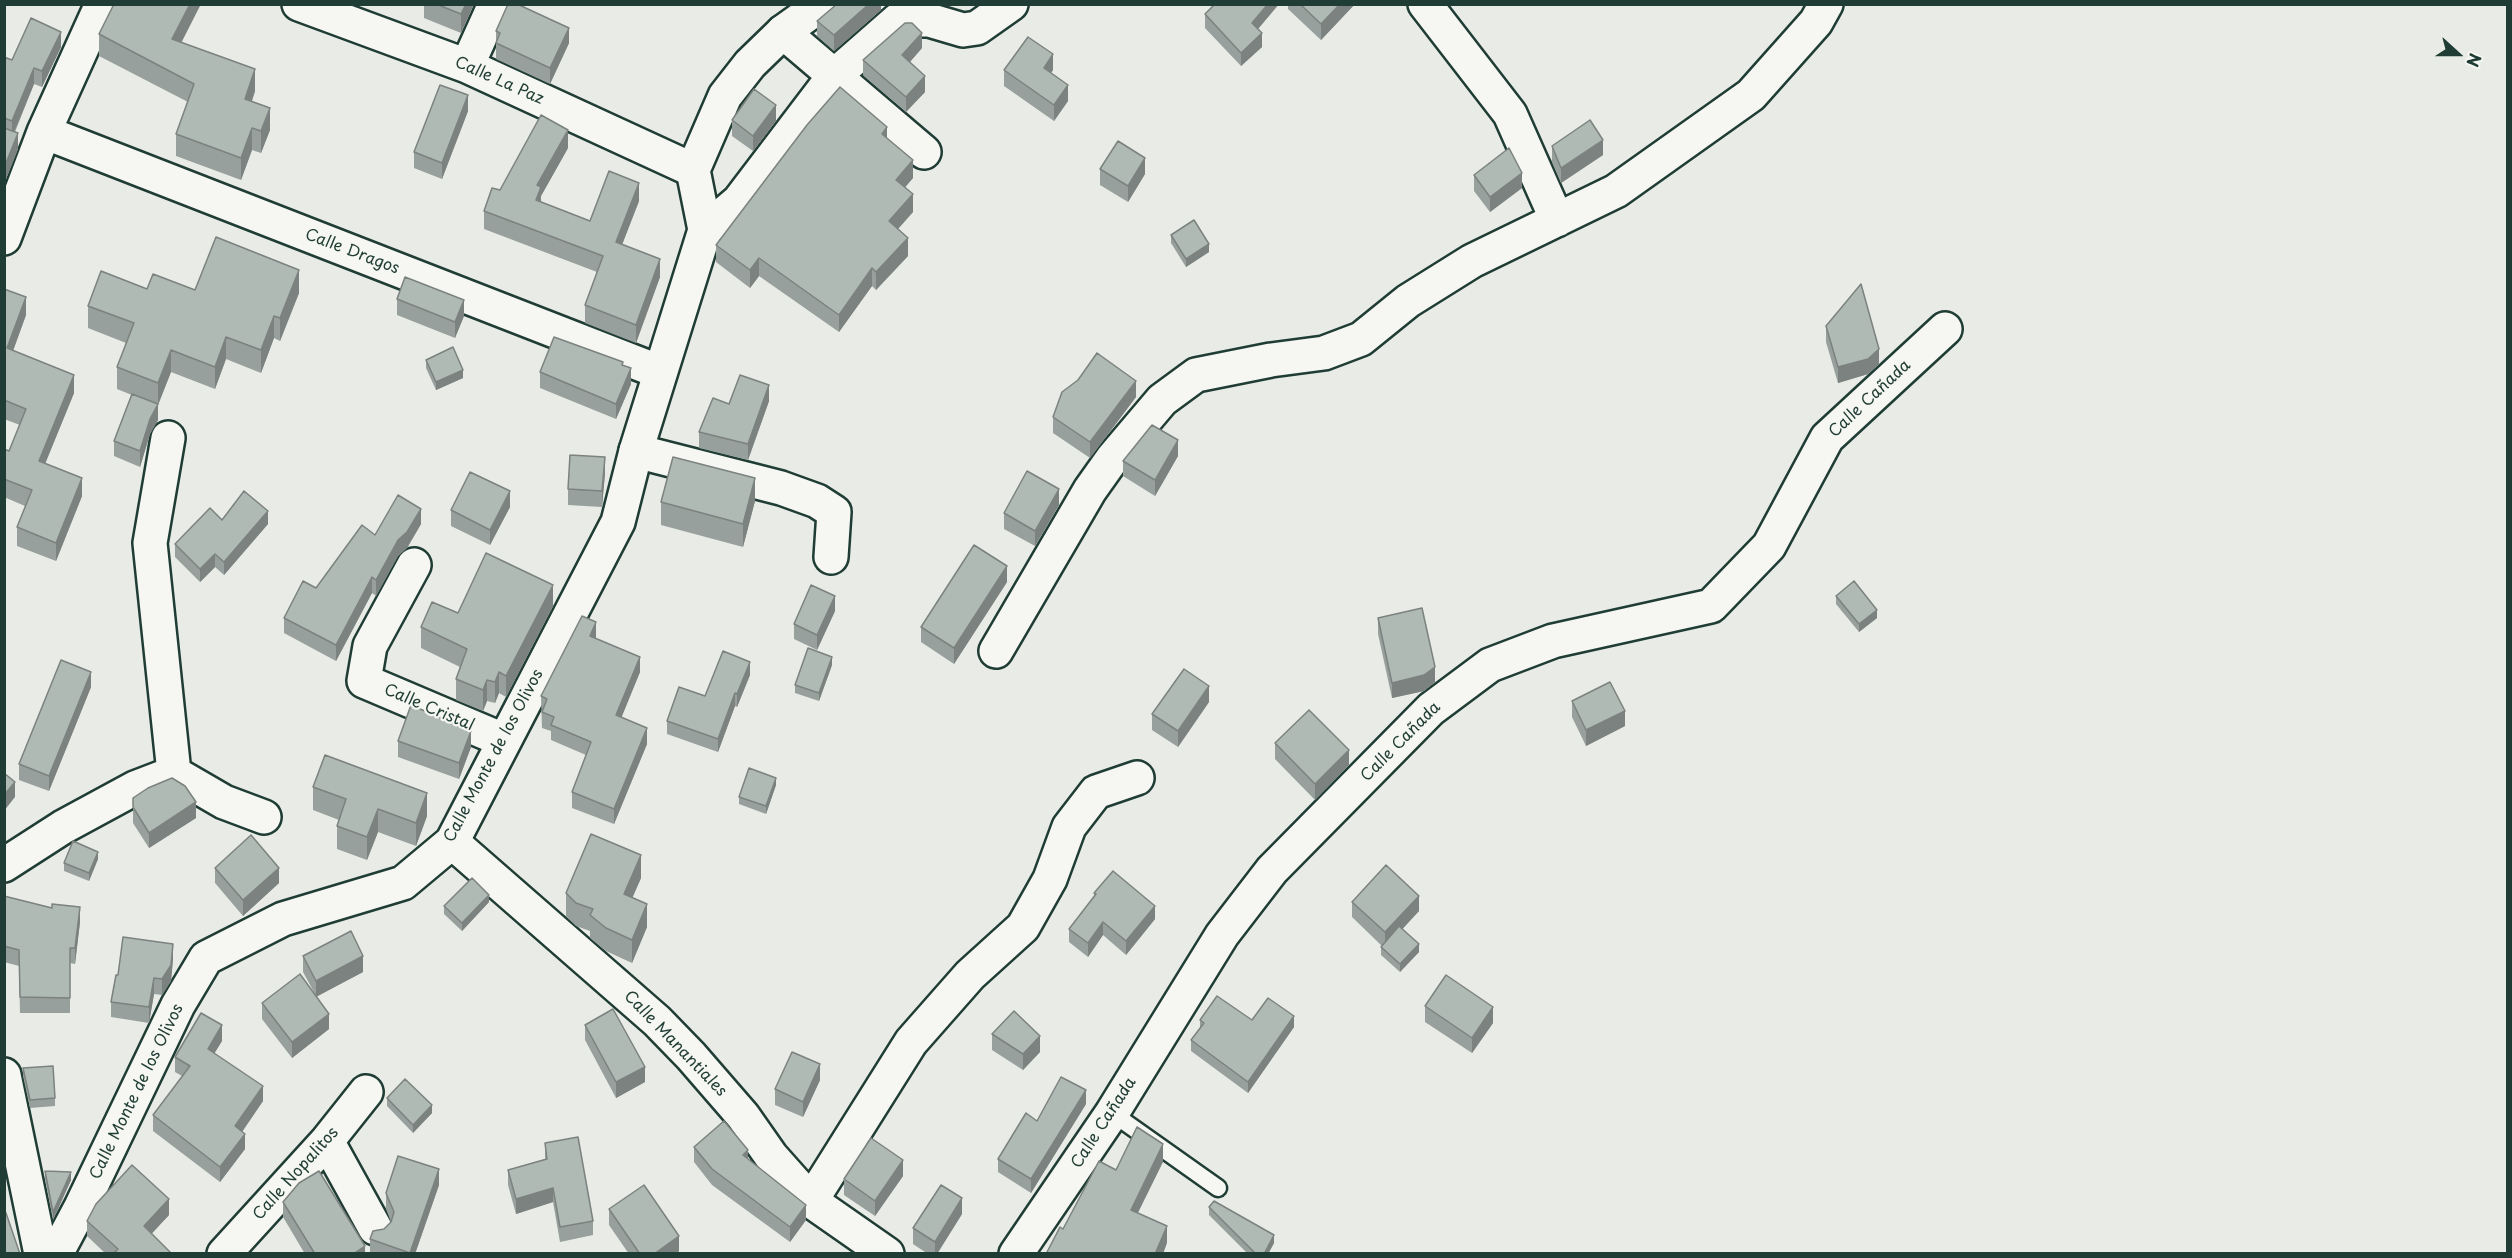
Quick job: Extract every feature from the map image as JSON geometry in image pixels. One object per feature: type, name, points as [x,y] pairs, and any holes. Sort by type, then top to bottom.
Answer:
[{"type":"street","points":[[4,238],[44,132],[102,4]]},
{"type":"street","name":"Calle La Paz","points":[[299,4],[467,66],[693,170]]},
{"type":"street","points":[[467,66],[495,4]]},
{"type":"street","points":[[693,170],[725,96],[750,64],[783,32],[822,4]]},
{"type":"street","points":[[705,230],[739,201],[834,76],[898,20],[929,20],[963,30],[977,28],[1011,4]]},
{"type":"street","points":[[1425,4],[1510,114],[1557,220]]},
{"type":"street","points":[[996,651],[1090,490],[1112,459],[1161,400],[1196,375],[1271,360],[1323,353],[1361,339],[1408,302],[1472,261],[1616,190],[1751,95],[1816,22],[1826,4]]},
{"type":"street","points":[[783,32],[924,152]]},
{"type":"street","name":"Calle Dragos","points":[[44,132],[660,372]]},
{"type":"street","name":"Calle Monte de los Olivos","points":[[56,1254],[178,1005],[206,958],[284,919],[403,883],[452,842],[618,522],[636,451],[705,230],[693,170]]},
{"type":"street","name":"Calle Cañada","points":[[1020,1252],[1112,1113],[1222,935],[1272,870],[1431,709],[1490,665],[1553,641],[1711,606],[1769,546],[1827,438],[1945,328]]},
{"type":"street","points":[[168,438],[150,543],[174,773]]},
{"type":"street","points":[[636,451],[781,488],[817,501],[834,512],[831,557]]},
{"type":"street","name":"Calle Cristal","points":[[414,566],[370,646],[364,681],[503,740]]},
{"type":"street","points":[[174,773],[224,802],[264,817]]},
{"type":"street","points":[[4,865],[63,827],[135,788],[174,773]]},
{"type":"street","points":[[811,1201],[911,1042],[970,975],[1023,927],[1050,879],[1069,827],[1096,792],[1137,778]]},
{"type":"street","name":"Calle Manantiales","points":[[452,842],[657,1021],[743,1116],[771,1156],[811,1201],[887,1254]]},
{"type":"street","points":[[4,1075],[41,1254]]},
{"type":"street","name":"Calle Nopalitos","points":[[224,1254],[327,1141],[366,1092]]},
{"type":"street","points":[[327,1141],[375,1228]]},
{"type":"lane","points":[[1112,1113],[1218,1188]]},
{"type":"building","points":[[114,4],[190,4],[172,39],[255,69],[245,99],[270,108],[261,131],[252,128],[241,158],[176,134],[194,84],[99,34]]},
{"type":"building","points":[[436,4],[466,4],[461,14]]},
{"type":"building","points":[[508,4],[517,4],[569,28],[550,68],[496,43],[500,33],[496,31]]},
{"type":"building","points":[[837,4],[869,4],[834,35],[817,21]]},
{"type":"building","points":[[1215,4],[1268,4],[1252,23],[1262,33],[1241,53],[1205,14]]},
{"type":"building","points":[[1300,4],[1340,4],[1321,24]]},
{"type":"building","points":[[31,18],[61,32],[42,71],[34,68],[12,121],[4,118],[4,57],[12,60]]},
{"type":"building","points":[[905,23],[912,23],[922,33],[902,55],[925,76],[906,97],[863,60]]},
{"type":"building","points":[[1028,37],[1053,54],[1044,68],[1068,85],[1054,105],[1004,70]]},
{"type":"building","points":[[440,85],[468,95],[442,163],[414,152]]},
{"type":"building","points":[[840,87],[887,127],[882,134],[913,160],[896,180],[913,194],[889,221],[908,238],[876,272],[872,268],[839,315],[759,258],[750,270],[716,245],[807,125]]},
{"type":"building","points":[[754,89],[776,105],[753,136],[732,120]]},
{"type":"building","points":[[541,115],[568,130],[537,185],[541,187],[536,200],[590,221],[609,171],[639,183],[616,242],[660,259],[636,325],[585,305],[603,256],[484,211],[492,188],[500,190]]},
{"type":"building","points":[[1590,120],[1603,140],[1561,168],[1552,146]]},
{"type":"building","points":[[4,128],[18,133],[4,168]]},
{"type":"building","points":[[1118,141],[1145,158],[1128,186],[1100,169]]},
{"type":"building","points":[[1509,148],[1522,173],[1490,197],[1474,175]]},
{"type":"building","points":[[1194,220],[1209,244],[1186,259],[1171,235]]},
{"type":"building","points":[[216,237],[299,270],[280,318],[274,316],[261,350],[226,337],[215,367],[171,350],[158,383],[117,367],[134,323],[88,306],[101,271],[147,289],[153,274],[195,290]]},
{"type":"building","points":[[405,277],[464,300],[455,322],[397,299]]},
{"type":"building","points":[[1861,284],[1879,349],[1868,359],[1838,367],[1826,326]]},
{"type":"building","points":[[4,289],[26,297],[7,348],[74,375],[39,461],[82,478],[56,543],[17,527],[32,490],[4,479],[4,449],[9,451],[26,409],[4,400]]},
{"type":"building","points":[[554,337],[623,362],[622,365],[631,368],[616,404],[540,372]]},
{"type":"building","points":[[453,347],[463,370],[436,382],[426,360]]},
{"type":"building","points":[[1097,353],[1136,381],[1090,442],[1053,417],[1062,392],[1078,380]]},
{"type":"building","points":[[740,375],[769,385],[748,444],[699,432],[713,398],[729,404]]},
{"type":"building","points":[[132,394],[158,404],[150,419],[140,451],[114,441]]},
{"type":"building","points":[[1152,425],[1178,440],[1155,480],[1123,461]]},
{"type":"building","points":[[570,455],[605,457],[602,491],[568,489]]},
{"type":"building","points":[[673,457],[755,478],[743,524],[661,502]]},
{"type":"building","points":[[1027,471],[1059,489],[1035,531],[1004,513]]},
{"type":"building","points":[[470,472],[510,491],[490,530],[451,510]]},
{"type":"building","points":[[244,491],[268,511],[224,562],[215,554],[200,569],[175,544],[210,508],[222,520]]},
{"type":"building","points":[[398,495],[421,509],[407,532],[398,540],[376,580],[372,577],[336,645],[284,618],[303,581],[316,588],[362,525],[375,535]]},
{"type":"building","points":[[974,545],[1007,566],[954,648],[921,627]]},
{"type":"building","points":[[486,553],[553,585],[506,676],[499,672],[495,682],[487,680],[483,690],[456,679],[467,649],[421,627],[432,602],[458,613]]},
{"type":"building","points":[[1854,581],[1877,610],[1859,624],[1836,596]]},
{"type":"building","points":[[811,585],[835,596],[817,635],[794,624]]},
{"type":"building","points":[[1422,608],[1435,667],[1424,675],[1392,683],[1378,618]]},
{"type":"building","points":[[582,616],[596,622],[590,636],[640,657],[616,715],[647,728],[614,809],[572,792],[591,742],[551,725],[554,717],[542,712],[547,699],[541,696]]},
{"type":"building","points":[[808,648],[832,657],[819,693],[795,685]]},
{"type":"building","points":[[723,651],[750,662],[737,694],[735,693],[718,739],[667,721],[679,687],[705,696]]},
{"type":"building","points":[[61,660],[91,672],[49,776],[19,764]]},
{"type":"building","points":[[1184,669],[1209,686],[1178,731],[1152,714]]},
{"type":"building","points":[[1610,682],[1625,711],[1586,730],[1572,701]]},
{"type":"building","points":[[411,705],[471,731],[459,763],[398,741]]},
{"type":"building","points":[[1309,710],[1349,750],[1315,784],[1275,743]]},
{"type":"building","points":[[325,755],[427,793],[416,823],[378,809],[367,837],[337,826],[346,799],[313,787]]},
{"type":"building","points":[[749,768],[776,778],[766,806],[739,797]]},
{"type":"building","points":[[4,773],[15,782],[4,795]]},
{"type":"building","points":[[172,778],[185,786],[196,802],[149,833],[133,807],[133,798],[148,788]]},
{"type":"building","points":[[591,834],[641,855],[624,894],[647,904],[632,940],[606,928],[590,915],[593,909],[576,903],[566,893]]},
{"type":"building","points":[[251,835],[279,868],[243,900],[215,868]]},
{"type":"building","points":[[73,841],[98,852],[89,873],[64,863]]},
{"type":"building","points":[[1386,865],[1419,896],[1385,932],[1352,902]]},
{"type":"building","points":[[1113,871],[1155,906],[1126,941],[1103,922],[1088,943],[1069,929],[1096,894],[1094,893]]},
{"type":"building","points":[[472,878],[489,895],[462,923],[444,906]]},
{"type":"building","points":[[4,896],[52,908],[52,904],[80,907],[75,948],[70,948],[70,998],[20,997],[19,950],[4,946]]},
{"type":"building","points":[[1399,926],[1419,944],[1400,964],[1381,947]]},
{"type":"building","points":[[351,931],[363,956],[316,981],[303,956]]},
{"type":"building","points":[[123,937],[173,944],[171,965],[162,979],[154,978],[149,1007],[111,1002],[116,975],[118,975]]},
{"type":"building","points":[[300,974],[329,1014],[292,1042],[262,1003]]},
{"type":"building","points":[[1446,975],[1493,1007],[1472,1038],[1425,1006]]},
{"type":"building","points":[[1217,996],[1252,1020],[1268,998],[1294,1016],[1248,1082],[1191,1040],[1204,1023],[1200,1020]]},
{"type":"building","points":[[613,1009],[645,1067],[616,1082],[585,1025]]},
{"type":"building","points":[[1014,1011],[1040,1036],[1023,1054],[992,1034]]},
{"type":"building","points":[[201,1013],[222,1025],[208,1049],[263,1086],[235,1126],[245,1134],[220,1167],[153,1115],[190,1066],[175,1057]]},
{"type":"building","points":[[792,1052],[820,1064],[803,1102],[775,1089]]},
{"type":"building","points":[[53,1066],[55,1098],[30,1100],[23,1068]]},
{"type":"building","points":[[1061,1077],[1086,1090],[1031,1179],[998,1159],[1026,1113],[1037,1121]]},
{"type":"building","points":[[405,1079],[432,1105],[413,1125],[387,1098]]},
{"type":"building","points":[[724,1121],[748,1150],[743,1155],[806,1205],[790,1227],[712,1169],[694,1147]]},
{"type":"building","points":[[1137,1127],[1163,1144],[1131,1210],[1167,1226],[1155,1254],[1046,1254],[1060,1227],[1063,1229],[1099,1161],[1116,1170]]},
{"type":"building","points":[[578,1137],[593,1221],[560,1227],[553,1188],[516,1199],[508,1170],[547,1159],[545,1143]]},
{"type":"building","points":[[871,1138],[903,1160],[875,1201],[844,1179]]},
{"type":"building","points":[[398,1156],[439,1169],[410,1253],[370,1239],[373,1231],[384,1229],[391,1222],[394,1212],[386,1193]]},
{"type":"building","points":[[132,1165],[169,1199],[144,1226],[172,1254],[113,1254],[118,1249],[87,1221],[96,1204]]},
{"type":"building","points":[[45,1171],[71,1172],[53,1212]]},
{"type":"building","points":[[319,1171],[365,1246],[353,1254],[315,1254],[283,1202],[299,1183]]},
{"type":"building","points":[[644,1185],[679,1236],[654,1254],[640,1254],[609,1209]]},
{"type":"building","points":[[941,1185],[962,1198],[935,1242],[913,1228]]},
{"type":"building","points":[[1214,1201],[1274,1235],[1264,1254],[1256,1254],[1209,1207]]},
{"type":"building","points":[[4,1210],[6,1213],[20,1254],[4,1254]]}]
